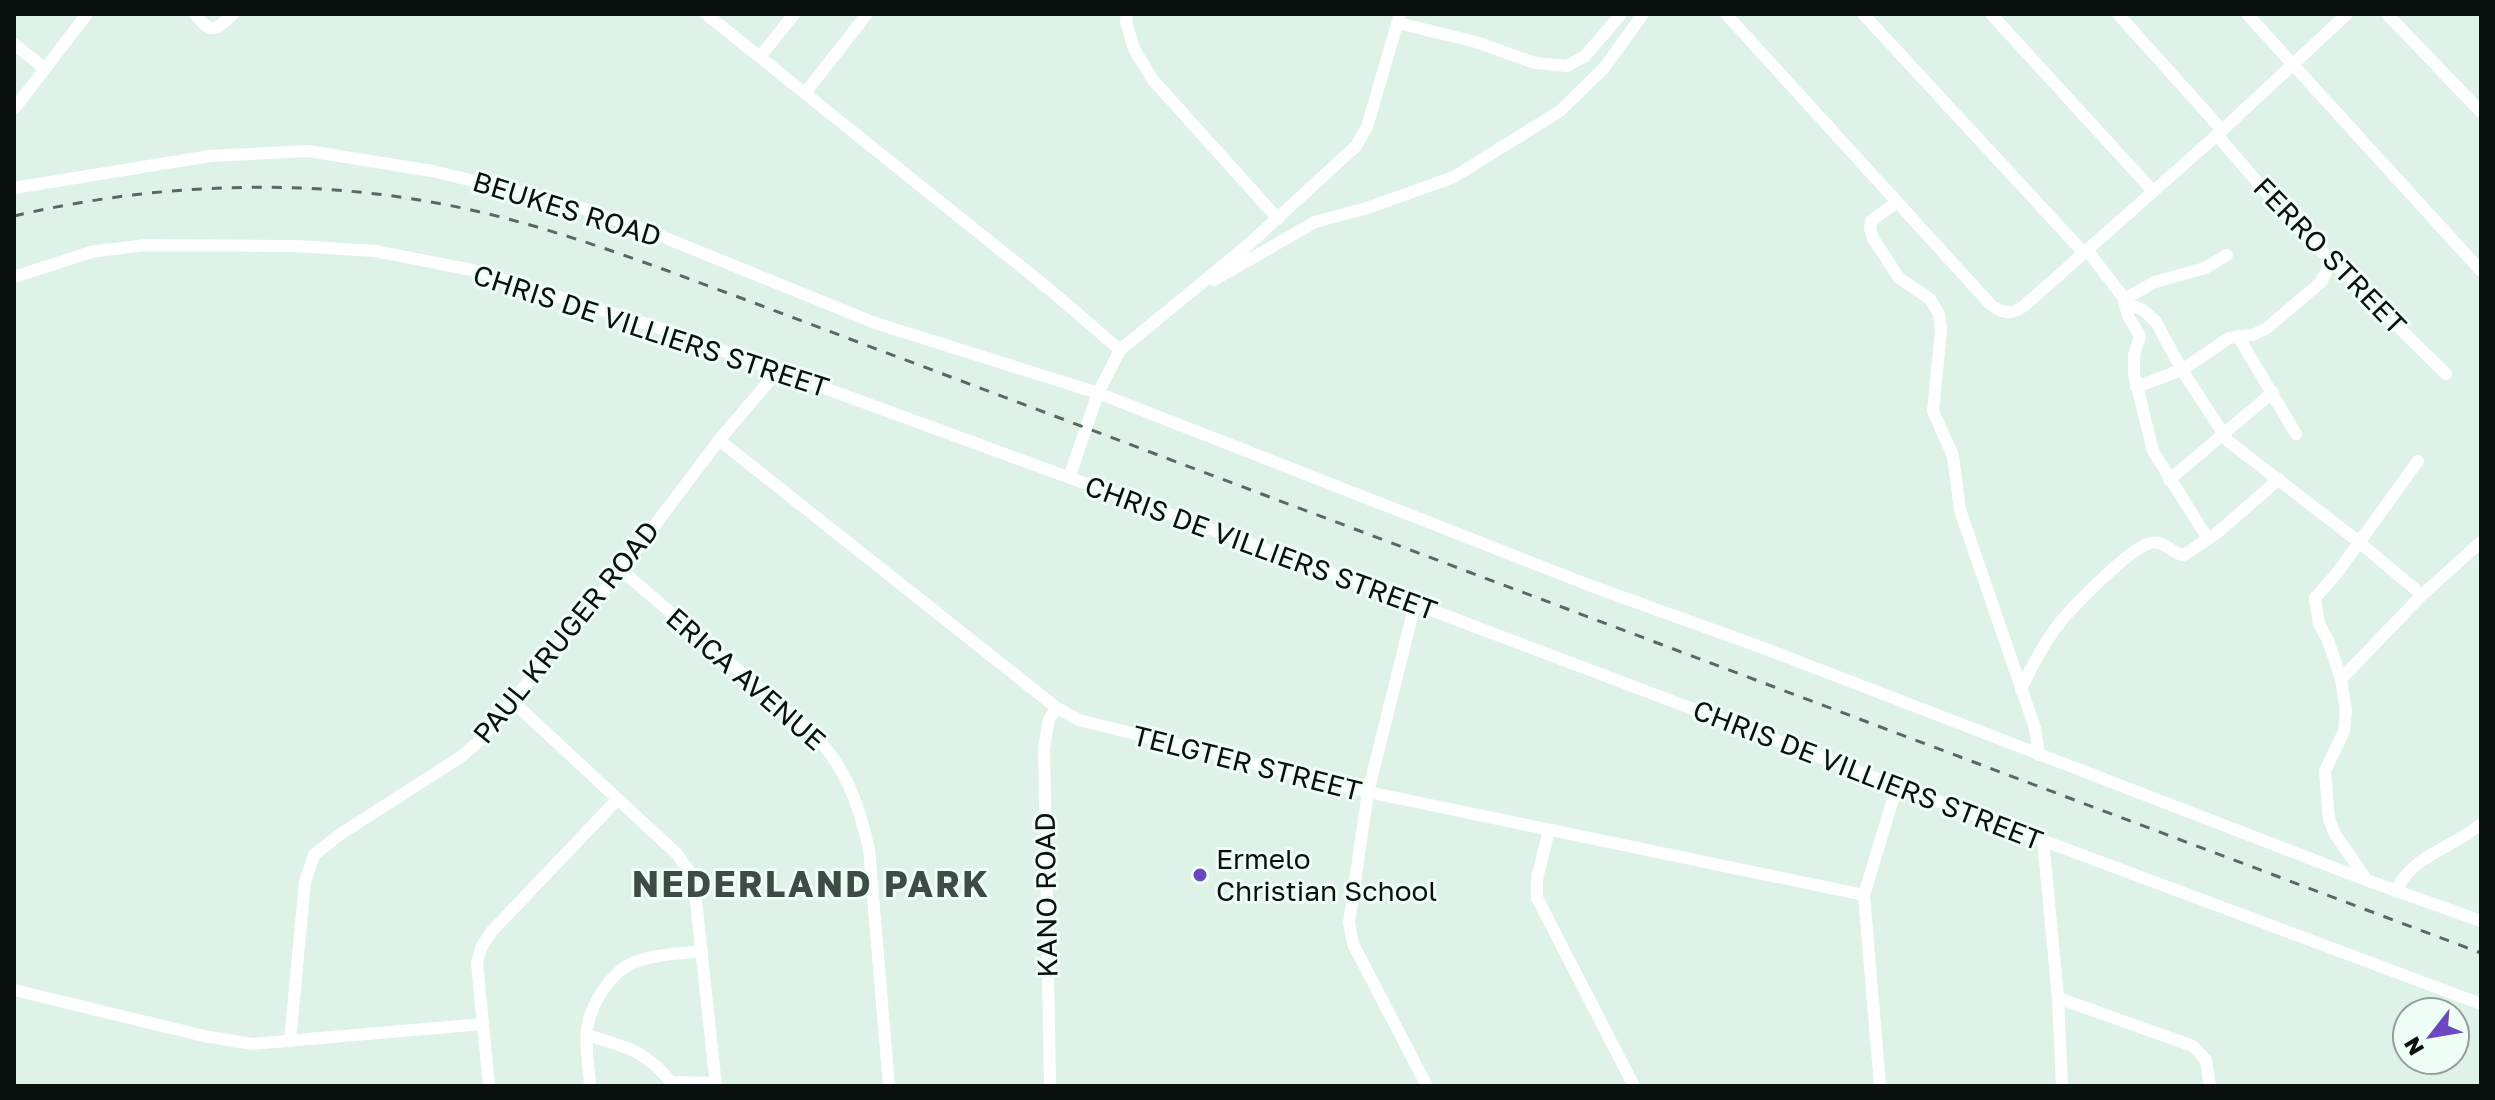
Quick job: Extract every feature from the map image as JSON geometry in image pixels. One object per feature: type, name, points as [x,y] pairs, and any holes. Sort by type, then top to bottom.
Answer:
[{"type":"street","points":[[14,109],[87,14]]},
{"type":"street","points":[[195,14],[212,30],[233,14]]},
{"type":"street","points":[[706,14],[1049,289],[1120,350]]},
{"type":"street","points":[[760,57],[794,14]]},
{"type":"street","points":[[805,93],[867,14]]},
{"type":"street","points":[[1127,14],[1126,22],[1134,49],[1153,80],[1278,219]]},
{"type":"street","points":[[1069,478],[1098,393],[1120,350],[1278,219],[1347,156],[1362,137],[1399,18],[1535,63],[1567,66],[1585,56],[1621,14]]},
{"type":"street","points":[[1200,285],[1222,277],[1315,222],[1367,208],[1454,177],[1560,111],[1604,68],[1643,14]]},
{"type":"street","points":[[1726,14],[1991,305],[2001,312],[2013,312],[2024,306],[2347,14]]},
{"type":"street","points":[[1863,14],[2086,251],[2124,301],[2128,316],[2140,336],[2133,360],[2136,387],[2155,458],[2208,539]]},
{"type":"street","points":[[1991,14],[2153,191]]},
{"type":"street","name":"FERRO STREET","points":[[2118,14],[2290,220],[2446,374]]},
{"type":"street","points":[[2247,14],[2481,271]]},
{"type":"street","points":[[2390,15],[2481,112]]},
{"type":"street","points":[[14,44],[44,68]]},
{"type":"street","name":"BEUKES ROAD","points":[[14,188],[175,161],[279,151],[341,155],[432,171],[604,214],[875,323],[1098,393],[1594,587],[1766,649],[2366,880],[2481,921]]},
{"type":"street","points":[[1897,202],[1871,221],[1870,232],[1899,278],[1930,299],[1939,314],[1941,330],[1933,411],[1953,456],[1960,510],[2035,728],[2039,755]]},
{"type":"street","name":"CHRIS DE VILLIERS STREET","points":[[14,277],[65,259],[122,246],[295,246],[375,251],[472,270],[666,330],[1415,604],[2481,1004]]},
{"type":"street","points":[[2124,301],[2155,282],[2205,268],[2227,255]]},
{"type":"street","points":[[2136,387],[2182,370],[2221,342],[2259,333],[2321,282],[2332,262]]},
{"type":"street","points":[[2124,301],[2143,310],[2156,322],[2182,370],[2234,447],[2279,479],[2422,595]]},
{"type":"street","points":[[2238,336],[2296,434]]},
{"type":"street","name":"PAUL KRUGER ROAD","points":[[290,1041],[305,882],[314,855],[339,835],[462,756],[621,570],[719,440],[778,371]]},
{"type":"street","points":[[2169,480],[2273,392]]},
{"type":"street","name":"TELGTER STREET","points":[[719,440],[1057,708],[1079,720],[1368,792],[1864,895]]},
{"type":"street","points":[[2366,880],[2335,834],[2329,819],[2325,771],[2344,731],[2346,711],[2341,679],[2328,640],[2319,624],[2315,598],[2337,573],[2418,461]]},
{"type":"street","points":[[2021,689],[2057,625],[2135,551],[2155,542],[2182,556],[2208,539],[2279,479]]},
{"type":"street","points":[[2341,679],[2422,595],[2481,542]]},
{"type":"street","name":"ERICA AVENUE","points":[[621,570],[811,732],[843,771],[860,814],[869,849],[889,1086]]},
{"type":"street","points":[[1415,604],[1368,792],[1350,912],[1351,937],[1427,1086]]},
{"type":"street","points":[[512,701],[677,854],[691,874],[715,1084],[671,1082],[654,1062],[639,1052],[587,1035]]},
{"type":"street","name":"KANO ROAD","points":[[1050,1086],[1044,748],[1049,719],[1057,708]]},
{"type":"street","points":[[1880,1086],[1864,895],[1897,786]]},
{"type":"street","points":[[489,1086],[477,963],[485,940],[617,800]]},
{"type":"street","points":[[2397,889],[2413,866],[2481,824]]},
{"type":"street","points":[[1549,830],[1537,879],[1537,898],[1634,1086]]},
{"type":"street","points":[[2043,840],[2058,998],[2062,1086]]},
{"type":"street","points":[[590,1086],[587,1035],[591,1015],[608,984],[620,970],[645,959],[702,951]]},
{"type":"street","points":[[14,990],[204,1036],[252,1044],[483,1024]]},
{"type":"street","points":[[2058,998],[2193,1046],[2206,1060],[2210,1086]]},
{"type":"railway","points":[[14,216],[138,194],[263,187],[389,195],[451,206],[541,228],[741,298],[2481,953]]},
{"type":"place","name":"Ermelo Christian School","points":[[1200,875]]},
{"type":"district","name":"NEDERLAND PARK","points":[[811,884]]}]
